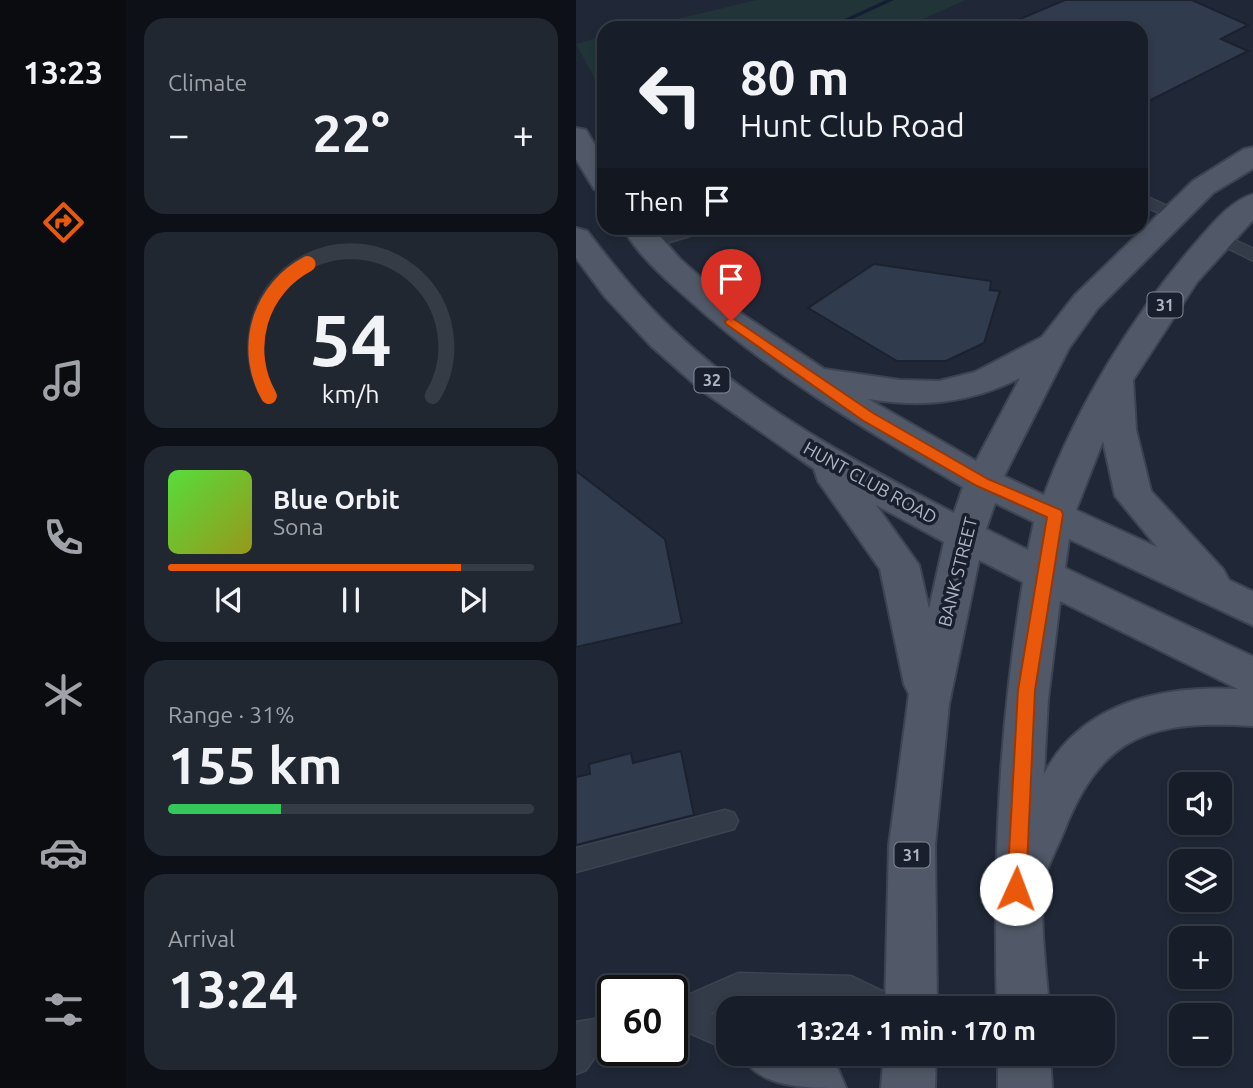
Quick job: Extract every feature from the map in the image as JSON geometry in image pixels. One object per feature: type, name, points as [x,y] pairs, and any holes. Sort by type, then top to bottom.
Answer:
[{"type":"main road","points":[[576,136],[597,171]]},
{"type":"main road","name":"BANK STREET","points":[[911,996],[912,845],[928,704],[965,536],[983,482],[1054,345],[1086,302],[1203,187],[1253,155]]},
{"type":"main road","name":"31","points":[[1022,996],[1016,889],[1026,690],[1055,514],[1118,377],[1153,321],[1215,236],[1253,204]]},
{"type":"main road","points":[[1173,214],[1215,236]]},
{"type":"main road","points":[[584,249],[644,235],[675,272],[731,321],[868,416],[983,482],[1239,603]]},
{"type":"main road","name":"HUNT CLUB ROAD","points":[[584,249],[617,294],[692,363],[769,424],[871,487],[1045,576],[1253,677]]},
{"type":"main road","points":[[817,380],[891,391],[955,389],[988,379],[1054,345]]},
{"type":"main road","points":[[1118,377],[1118,430],[1134,496],[1239,603]]},
{"type":"main road","points":[[817,454],[899,565],[928,704]]},
{"type":"main road","points":[[1016,889],[1062,782],[1080,757],[1102,736],[1130,719],[1185,706],[1253,708]]},
{"type":"main road","points":[[785,1066],[819,1088]]},
{"type":"main road","points":[[908,1088],[909,1066]]},
{"type":"main road","points":[[1024,1066],[1025,1088]]},
{"type":"lane","points":[[1148,203],[1173,214]]},
{"type":"lane","points":[[1215,236],[1253,256]]},
{"type":"lane","points":[[576,860],[725,821]]},
{"type":"lane","points":[[718,996],[738,987],[851,990],[863,996]]},
{"type":"lane","points":[[688,1010],[716,997]]},
{"type":"lane","points":[[688,1020],[716,1031]]},
{"type":"lane","points":[[576,1060],[594,1033]]},
{"type":"green space","points":[[757,0],[966,0],[918,21],[668,21]]},
{"type":"green space","points":[[597,38],[597,82],[576,44]]},
{"type":"building","points":[[1065,0],[1192,0],[1248,25],[1221,39],[1248,51],[1148,101],[1148,21],[1016,21]]},
{"type":"building","points":[[874,264],[991,281],[990,290],[1000,291],[984,343],[946,361],[897,361],[808,308]]},
{"type":"building","points":[[576,471],[665,539],[682,623],[576,647]]},
{"type":"building","points":[[681,751],[694,815],[576,845],[576,777],[590,774],[589,764],[631,753],[633,763]]},
{"type":"waterway","points":[[844,21],[891,0]]},
{"type":"route","points":[[731,321],[868,416],[983,482],[1055,514],[1026,690],[1016,889]]}]
